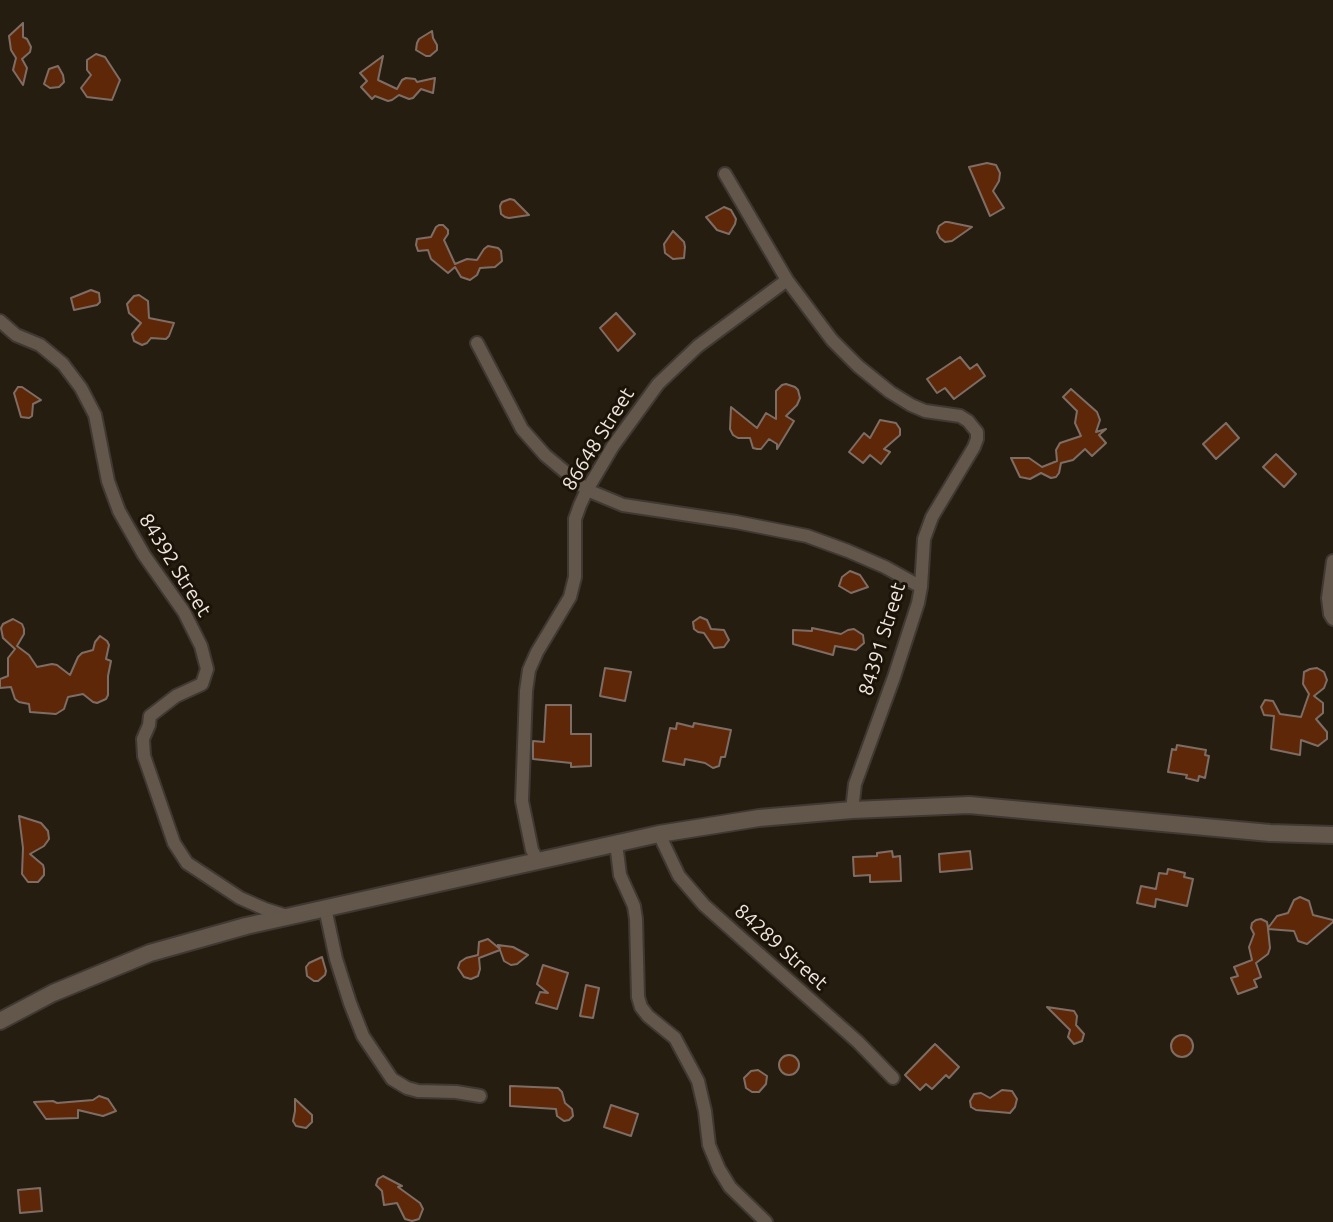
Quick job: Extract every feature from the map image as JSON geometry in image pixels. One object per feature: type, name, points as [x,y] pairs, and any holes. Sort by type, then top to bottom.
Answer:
[{"type":"street","name":"84391 Street","points":[[725,174],[787,280],[832,340],[890,392],[925,411],[960,416],[977,432],[974,447],[932,517],[924,539],[921,587],[902,653],[855,784],[852,810]]},
{"type":"street","name":"86648 Street","points":[[538,861],[526,829],[522,801],[526,691],[529,670],[537,652],[570,597],[575,577],[575,519],[587,490],[613,446],[658,384],[677,364],[787,280]]},
{"type":"street","name":"84392 Street","points":[[0,321],[16,335],[40,345],[63,364],[81,388],[95,415],[108,481],[119,511],[144,555],[184,612],[201,646],[207,669],[202,684],[159,707],[150,716],[143,739],[144,756],[174,843],[187,863],[240,898],[287,916]]},
{"type":"street","points":[[477,343],[522,429],[545,455],[587,490],[623,505],[807,536],[861,556],[921,587]]},
{"type":"street","points":[[1333,561],[1328,598],[1333,619]]},
{"type":"street","points":[[0,1021],[53,993],[150,953],[287,916],[659,834],[759,818],[969,805],[1270,833],[1333,835]]},
{"type":"street","name":"84289 Street","points":[[659,834],[679,876],[704,905],[858,1042],[893,1078]]},
{"type":"street","points":[[616,843],[620,875],[634,906],[636,919],[641,1007],[675,1038],[698,1081],[709,1145],[719,1169],[730,1187],[766,1222]]},
{"type":"street","points":[[325,908],[336,959],[354,1014],[363,1036],[392,1079],[418,1091],[480,1096]]},
{"type":"building","points":[[23,23],[23,37],[31,47],[22,59],[27,68],[23,85],[13,70],[16,58],[9,36]]},
{"type":"building","points":[[432,31],[437,50],[426,56],[416,50],[417,43]]},
{"type":"building","points":[[96,54],[105,57],[120,80],[112,100],[87,97],[81,88],[91,75],[87,70],[87,60]]},
{"type":"building","points":[[383,56],[378,80],[397,89],[406,78],[417,82],[435,78],[433,93],[421,89],[409,99],[399,95],[388,101],[375,96],[372,99],[361,87],[367,81],[360,73]]},
{"type":"building","points":[[58,66],[64,82],[59,87],[50,88],[44,84],[49,69]]},
{"type":"building","points":[[987,163],[996,165],[1000,173],[993,191],[1004,208],[990,216],[969,167]]},
{"type":"building","points":[[510,199],[529,215],[509,218],[501,214],[502,202]]},
{"type":"building","points":[[724,207],[731,210],[736,219],[729,234],[717,230],[706,217]]},
{"type":"building","points":[[945,222],[972,227],[952,241],[945,242],[937,232]]},
{"type":"building","points":[[439,225],[448,230],[444,240],[455,264],[467,259],[477,260],[488,246],[501,251],[502,261],[495,267],[480,268],[470,280],[461,277],[455,267],[448,273],[431,259],[428,250],[418,251],[416,245],[417,239],[431,237]]},
{"type":"building","points":[[673,231],[684,242],[684,258],[673,259],[665,253],[664,244]]},
{"type":"building","points":[[91,290],[99,293],[100,302],[74,310],[71,298]]},
{"type":"building","points":[[139,295],[148,301],[149,318],[174,323],[166,339],[151,338],[142,345],[134,341],[132,334],[141,323],[129,313],[127,304]]},
{"type":"building","points":[[616,313],[635,334],[618,351],[600,328]]},
{"type":"building","points":[[960,357],[970,369],[977,364],[985,376],[954,399],[945,388],[937,393],[927,379]]},
{"type":"building","points":[[786,384],[798,390],[800,398],[786,416],[794,421],[777,449],[777,444],[769,439],[761,449],[757,449],[753,448],[750,438],[733,435],[730,429],[731,407],[757,428],[766,413],[776,419],[776,391]]},
{"type":"building","points":[[18,387],[41,400],[33,404],[29,418],[21,417],[14,393]]},
{"type":"building","points":[[1071,389],[1097,412],[1100,420],[1096,432],[1106,429],[1099,435],[1106,443],[1092,456],[1085,449],[1073,460],[1061,463],[1056,477],[1041,473],[1030,479],[1020,477],[1011,458],[1029,458],[1042,467],[1057,461],[1056,450],[1060,443],[1081,436],[1075,423],[1077,411],[1063,397]]},
{"type":"building","points":[[880,420],[896,423],[900,435],[884,449],[890,452],[881,464],[870,455],[863,463],[849,452],[864,433],[870,438]]},
{"type":"building","points":[[1226,423],[1239,438],[1216,459],[1203,444]]},
{"type":"building","points":[[1276,454],[1296,474],[1284,487],[1263,467]]},
{"type":"building","points":[[850,571],[860,575],[868,587],[851,593],[839,586],[842,577]]},
{"type":"building","points":[[700,617],[707,620],[711,629],[724,630],[729,640],[724,647],[714,648],[704,633],[694,629],[693,622]]},
{"type":"building","points":[[13,619],[24,629],[17,646],[29,655],[37,667],[57,665],[70,675],[78,657],[93,650],[100,636],[107,641],[106,659],[111,661],[106,699],[97,703],[83,694],[68,697],[64,709],[56,714],[30,712],[29,704],[15,699],[11,687],[0,688],[0,679],[8,676],[8,658],[15,649],[3,638],[1,628]]},
{"type":"building","points":[[812,628],[841,634],[854,629],[863,635],[864,643],[856,650],[835,646],[833,655],[793,644],[793,630],[812,631]]},
{"type":"building","points":[[605,668],[631,672],[625,701],[600,696]]},
{"type":"building","points":[[1317,668],[1324,672],[1327,680],[1324,688],[1314,696],[1323,703],[1323,713],[1316,719],[1327,732],[1327,739],[1318,746],[1301,740],[1300,755],[1271,749],[1274,716],[1264,715],[1261,707],[1265,700],[1273,701],[1280,714],[1301,717],[1309,694],[1303,684],[1304,672]]},
{"type":"building","points":[[546,705],[571,705],[571,734],[591,734],[591,766],[571,767],[571,763],[533,759],[533,741],[544,742]]},
{"type":"building","points":[[677,723],[731,730],[725,757],[721,757],[719,766],[713,768],[685,759],[684,765],[663,761],[670,728],[676,729]]},
{"type":"building","points":[[1177,745],[1206,750],[1205,755],[1209,756],[1205,778],[1199,776],[1198,781],[1186,778],[1187,775],[1168,772],[1172,749],[1176,750]]},
{"type":"building","points":[[19,816],[41,823],[48,831],[49,839],[44,846],[30,854],[43,865],[44,875],[38,882],[28,882],[22,874]]},
{"type":"building","points":[[892,851],[893,857],[900,856],[901,881],[870,882],[870,875],[854,876],[853,857],[877,856],[877,853]]},
{"type":"building","points":[[970,851],[972,869],[940,872],[939,854]]},
{"type":"building","points":[[1168,869],[1185,873],[1184,877],[1193,879],[1187,906],[1156,899],[1155,907],[1137,903],[1141,886],[1156,889],[1159,873],[1167,874]]},
{"type":"building","points":[[1300,897],[1309,901],[1313,915],[1333,922],[1307,944],[1298,941],[1294,931],[1268,929],[1270,948],[1268,954],[1256,963],[1261,977],[1254,980],[1257,987],[1238,994],[1231,978],[1238,976],[1234,967],[1252,960],[1249,947],[1254,934],[1252,923],[1261,919],[1267,922],[1268,928],[1277,916],[1288,913],[1294,900]]},
{"type":"building","points":[[488,939],[500,949],[498,945],[513,947],[528,955],[511,965],[504,961],[500,950],[479,958],[478,976],[471,979],[464,977],[458,968],[460,962],[478,955],[479,942]]},
{"type":"building","points":[[322,957],[325,975],[314,981],[307,976],[306,967]]},
{"type":"building","points":[[543,965],[568,973],[557,1009],[536,1003],[540,992],[548,993],[537,984]]},
{"type":"building","points":[[586,985],[599,988],[593,1018],[580,1016]]},
{"type":"building","points":[[1047,1007],[1074,1011],[1076,1025],[1084,1034],[1082,1041],[1074,1044],[1068,1037],[1070,1030]]},
{"type":"building","points":[[1182,1035],[1190,1038],[1193,1046],[1190,1054],[1182,1057],[1174,1054],[1171,1046],[1174,1038]]},
{"type":"building","points":[[935,1044],[959,1067],[932,1089],[926,1084],[920,1090],[905,1075]]},
{"type":"building","points":[[785,1055],[793,1055],[799,1065],[793,1075],[785,1075],[779,1069],[779,1061]]},
{"type":"building","points":[[758,1070],[767,1076],[766,1084],[759,1092],[752,1092],[746,1088],[744,1078],[751,1071]]},
{"type":"building","points":[[510,1086],[558,1088],[565,1103],[572,1109],[573,1116],[564,1121],[557,1116],[556,1109],[510,1106]]},
{"type":"building","points":[[1002,1090],[1012,1091],[1017,1099],[1010,1113],[971,1107],[974,1094],[981,1093],[990,1098]]},
{"type":"building","points":[[99,1096],[108,1099],[116,1111],[103,1116],[78,1110],[78,1118],[46,1119],[34,1102],[93,1100]]},
{"type":"building","points":[[295,1099],[312,1115],[312,1122],[306,1128],[296,1126],[293,1121]]},
{"type":"building","points":[[611,1105],[638,1114],[631,1136],[604,1127]]},
{"type":"building","points":[[383,1176],[402,1186],[398,1187],[420,1203],[423,1209],[419,1219],[405,1219],[397,1203],[384,1205],[382,1191],[376,1185]]},
{"type":"building","points":[[40,1188],[42,1211],[20,1213],[18,1190]]}]
